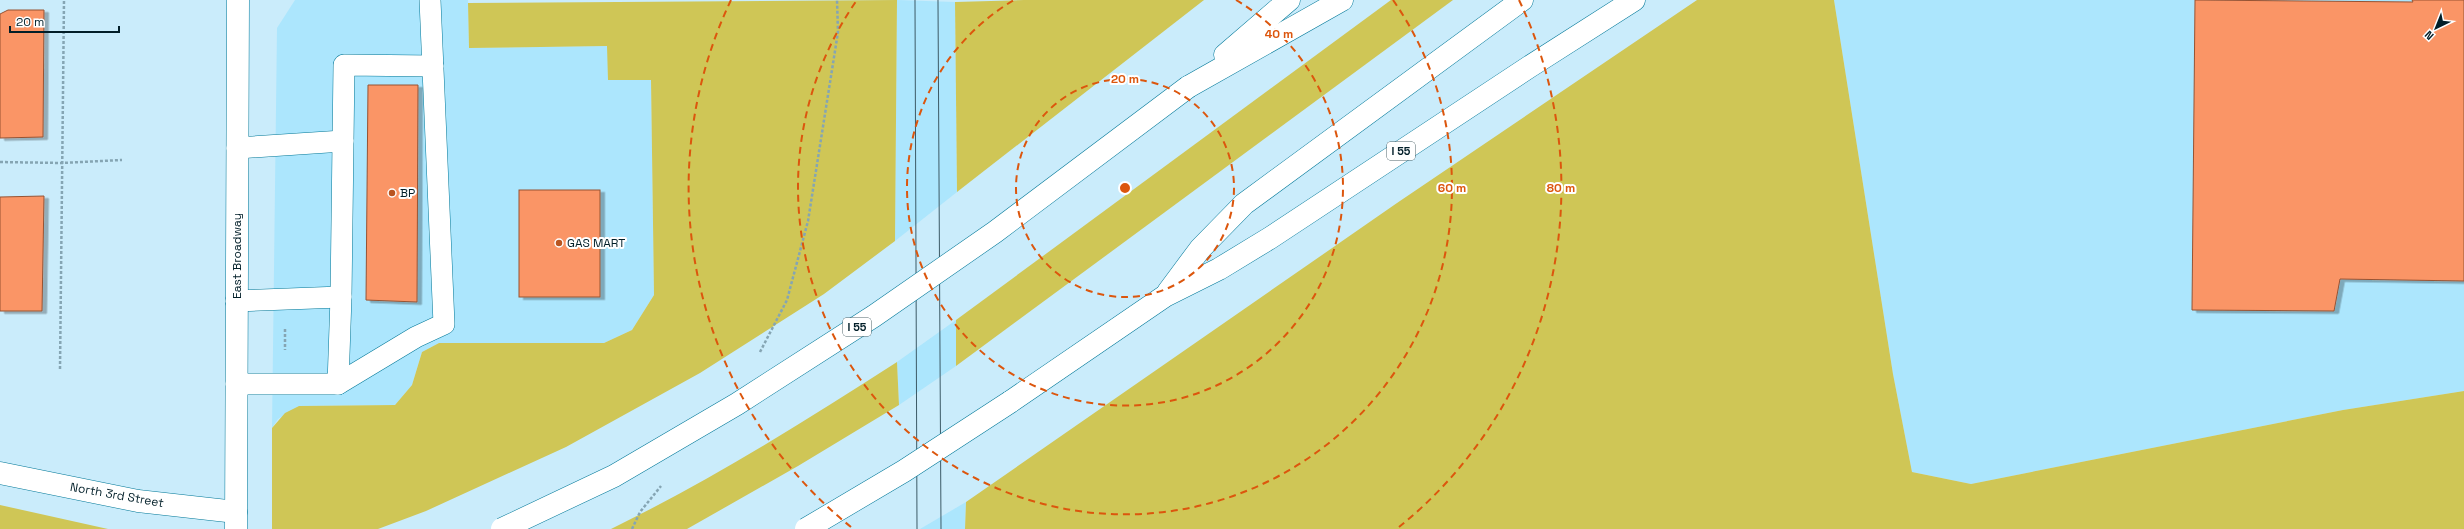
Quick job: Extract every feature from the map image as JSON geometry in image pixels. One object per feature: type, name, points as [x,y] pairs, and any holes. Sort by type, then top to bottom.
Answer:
[{"type":"main road","name":"East Broadway","points":[[236,521],[238,0]]},
{"type":"main road","name":"I 55","points":[[502,529],[614,476],[738,404],[874,316],[995,232],[1188,87],[1289,0]]},
{"type":"main road","name":"I 55","points":[[1188,87],[1342,0]]},
{"type":"main road","name":"I 55","points":[[1165,296],[1200,249],[1244,204],[1522,0]]},
{"type":"main road","name":"I 55","points":[[806,529],[904,471],[1165,296],[1219,269],[1270,238],[1529,67],[1634,0]]},
{"type":"main road","name":"North 3rd Street","points":[[0,473],[236,521]]},
{"type":"lane","points":[[236,384],[338,384],[416,337],[444,324],[430,0]]},
{"type":"lane","points":[[338,384],[341,297],[344,65],[433,66]]},
{"type":"lane","points":[[238,148],[343,141]]},
{"type":"lane","points":[[236,301],[341,297]]},
{"type":"path","points":[[60,369],[64,0]]},
{"type":"path","points":[[758,355],[787,300],[808,221],[838,32],[837,0]]},
{"type":"path","points":[[0,162],[62,163],[122,160]]},
{"type":"path","points":[[285,325],[285,350]]},
{"type":"path","points":[[632,529],[640,512],[665,481]]},
{"type":"shaded area","points":[[295,0],[468,0],[469,48],[607,46],[651,80],[654,295],[632,330],[604,343],[439,343],[422,352],[412,385],[395,405],[299,406],[278,419],[272,428],[277,28]]},
{"type":"shaded area","points":[[897,0],[955,2],[957,192],[895,241]]},
{"type":"shaded area","points":[[897,0],[895,241],[824,294],[700,373],[566,447],[426,511],[378,529],[272,529],[272,428],[285,413],[299,406],[395,405],[412,385],[422,352],[439,343],[604,343],[632,330],[654,295],[651,80],[608,80],[607,46],[469,48],[468,3]]},
{"type":"shaded area","points":[[1024,0],[1204,0],[957,192],[955,2]]},
{"type":"shaded area","points":[[1391,0],[1453,0],[956,366],[956,320]]},
{"type":"shaded area","points":[[1697,0],[1834,0],[1893,374],[1912,472],[1971,484],[2343,410],[2464,391],[2464,529],[965,529],[966,502],[1397,203]]},
{"type":"shaded area","points":[[1834,0],[2464,0],[2464,391],[2343,410],[1971,484],[1912,472],[1893,374]]},
{"type":"shaded area","points":[[956,320],[956,366],[899,405],[897,362]]},
{"type":"shaded area","points":[[897,362],[899,405],[798,466],[687,529],[611,529],[685,491],[757,450]]},
{"type":"shaded area","points":[[966,502],[965,529],[920,529]]},
{"type":"shaded area","points":[[0,505],[108,529],[0,529]]},
{"type":"building","points":[[2195,0],[2413,2],[2412,0],[2464,0],[2464,281],[2340,279],[2334,311],[2192,310]]},
{"type":"building","points":[[8,10],[44,10],[43,137],[0,138],[0,14]]},
{"type":"building","name":"BP","points":[[368,85],[418,85],[417,302],[366,300]]},
{"type":"building","name":"GAS MART","points":[[519,190],[600,190],[600,297],[519,297]]},
{"type":"building","points":[[44,196],[42,311],[0,311],[0,197]]},
{"type":"tram line","points":[[915,0],[917,529]]},
{"type":"tram line","points":[[938,0],[941,529]]},
{"type":"place","name":"BP","points":[[392,193]]},
{"type":"place","name":"GAS MART","points":[[559,243]]}]
